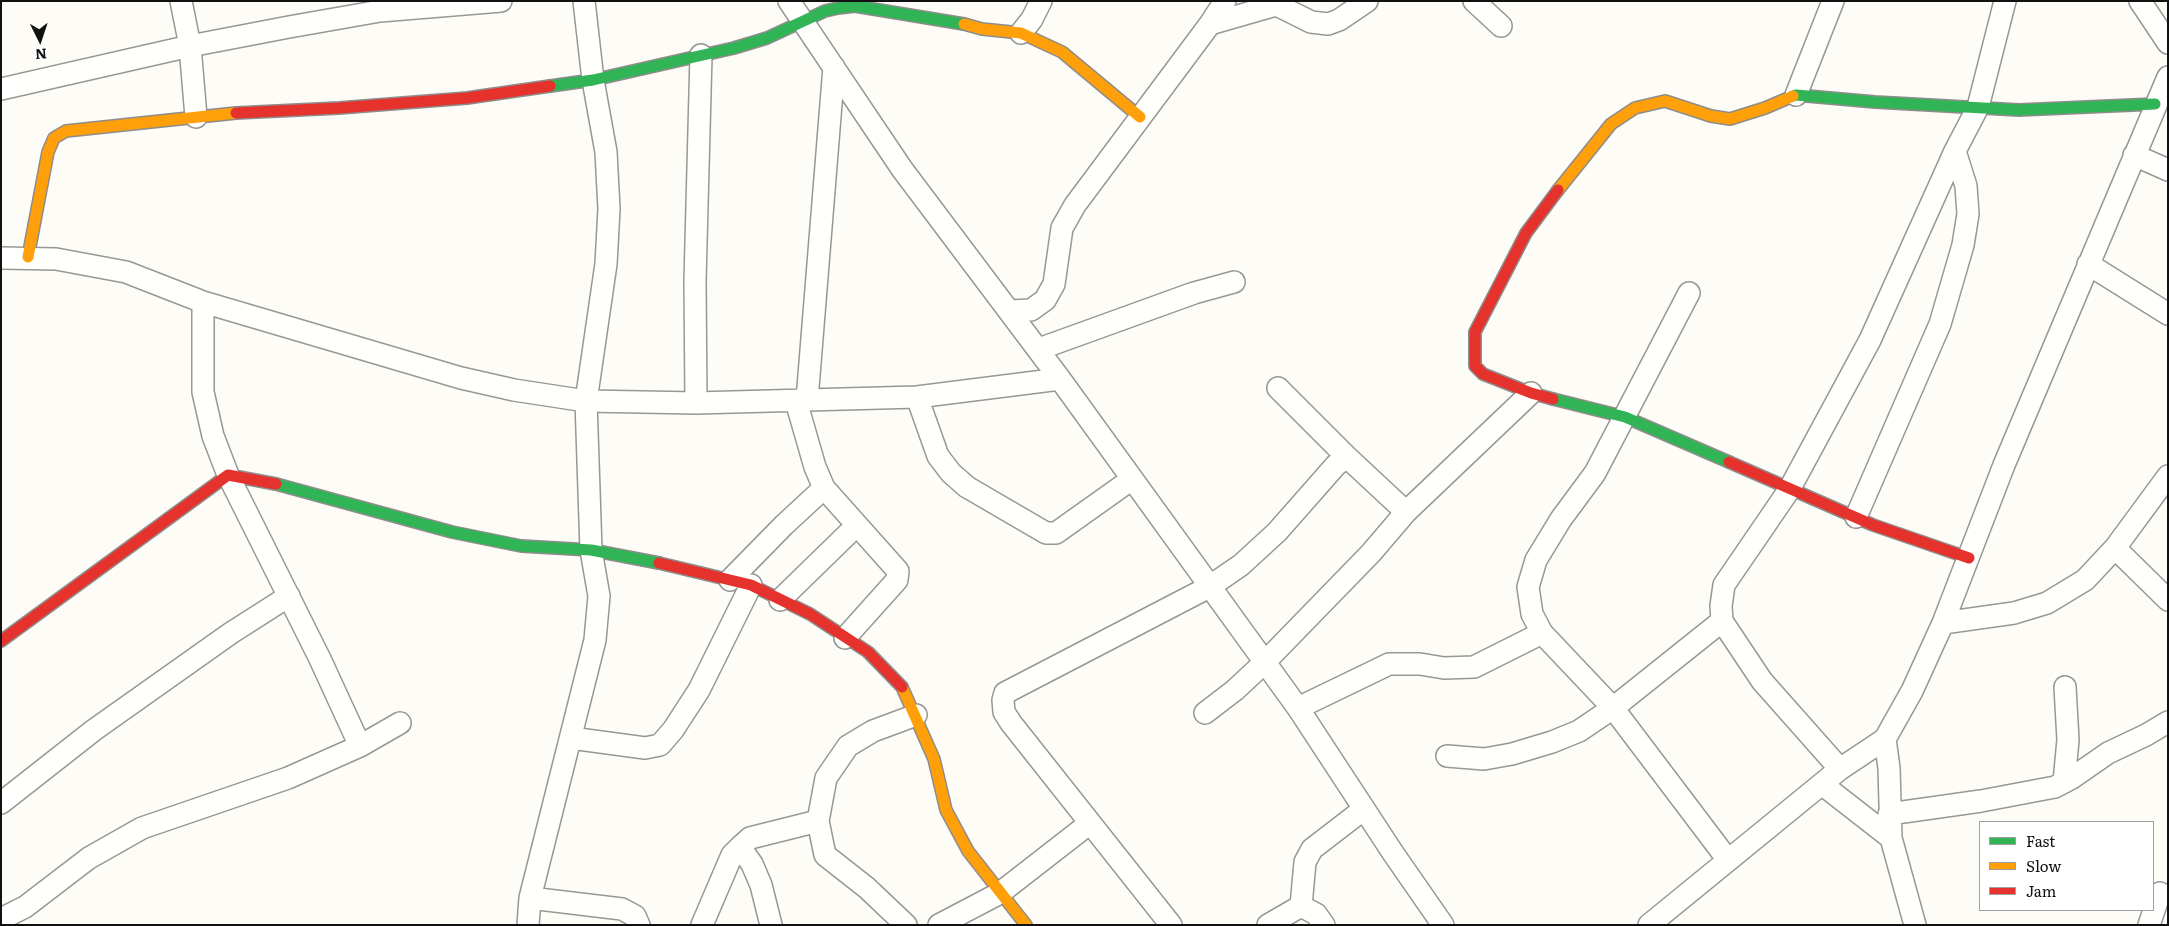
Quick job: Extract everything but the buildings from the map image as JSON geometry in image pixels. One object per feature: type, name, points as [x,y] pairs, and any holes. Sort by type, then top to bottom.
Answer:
[{"type":"street","points":[[181,1],[190,46],[196,117]]},
{"type":"street","points":[[1,89],[190,46],[380,6],[500,1]]},
{"type":"street","points":[[528,925],[530,898],[595,640],[599,596],[591,550],[586,401],[606,264],[609,209],[606,152],[593,80],[584,1]]},
{"type":"street","points":[[790,1],[902,169],[1039,350],[1298,708],[1442,925]]},
{"type":"street","points":[[1021,33],[1032,19],[1041,1]]},
{"type":"street","points":[[1010,311],[1030,310],[1045,300],[1054,284],[1062,228],[1075,205],[1210,24],[1224,1]]},
{"type":"street","points":[[1210,24],[1272,3],[1311,22],[1328,24],[1339,20],[1367,1]]},
{"type":"street","points":[[1474,1],[1501,26]]},
{"type":"street","points":[[1796,95],[1833,1]]},
{"type":"street","points":[[1840,769],[1762,681],[1722,621],[1721,606],[1724,585],[1789,490],[1870,340],[1978,107],[2005,1]]},
{"type":"street","points":[[2140,1],[2168,43]]},
{"type":"street","points":[[28,257],[48,152],[54,138],[66,131],[196,117],[467,98],[593,80],[767,38],[832,10],[855,6],[942,20],[982,29],[1021,33],[1062,52],[1140,117]]},
{"type":"street","points":[[696,404],[694,281],[701,55]]},
{"type":"street","points":[[834,67],[801,400],[815,467],[824,488],[898,571],[898,577],[845,638]]},
{"type":"street","points":[[1648,925],[1840,769],[1884,739],[1912,691],[1942,623],[2004,465],[2168,76]]},
{"type":"street","points":[[1969,558],[1873,525],[1625,417],[1532,392],[1483,374],[1474,366],[1475,332],[1526,233],[1612,124],[1635,108],[1666,101],[1711,116],[1730,118],[1765,108],[1796,95],[1875,102],[2019,110],[2155,104]]},
{"type":"street","points":[[1856,517],[1940,324],[1963,245],[1968,214],[1966,186],[1956,151]]},
{"type":"street","points":[[2134,155],[2168,170]]},
{"type":"street","points":[[1,258],[56,259],[126,272],[203,302],[461,378],[514,390],[586,401],[696,404],[917,397],[1060,379]]},
{"type":"street","points":[[2088,264],[2168,314]]},
{"type":"street","points":[[1039,350],[1194,293],[1234,282]]},
{"type":"street","points":[[1689,293],[1595,473],[1561,519],[1536,560],[1528,587],[1532,614],[1542,633],[1613,708],[1728,860]]},
{"type":"street","points":[[203,302],[203,392],[213,436],[228,475],[289,596],[360,746]]},
{"type":"street","points":[[1278,388],[1347,457],[1406,512]]},
{"type":"street","points":[[1205,713],[1235,690],[1265,662],[1371,553],[1406,512],[1532,392]]},
{"type":"street","points":[[917,397],[938,456],[951,473],[967,486],[1046,533],[1056,533],[1132,479]]},
{"type":"street","points":[[1171,925],[1011,723],[1004,712],[1003,700],[1005,693],[1209,587],[1241,565],[1277,532],[1336,465],[1347,457]]},
{"type":"street","points":[[1,641],[228,475],[292,487],[452,532],[521,546],[591,550],[666,564],[751,585],[810,614],[868,652],[905,690],[934,759],[946,810],[968,851],[1026,925]]},
{"type":"street","points":[[1942,623],[2014,613],[2047,603],[2085,580],[2115,548],[2166,481]]},
{"type":"street","points":[[730,580],[784,525],[824,488]]},
{"type":"street","points":[[780,600],[856,526]]},
{"type":"street","points":[[2115,548],[2168,600]]},
{"type":"street","points":[[571,738],[645,748],[660,745],[673,730],[699,690],[751,585]]},
{"type":"street","points":[[1,803],[94,730],[231,633],[289,596]]},
{"type":"street","points":[[1447,756],[1484,759],[1512,754],[1552,742],[1579,731],[1613,708],[1722,621]]},
{"type":"street","points":[[1298,708],[1389,664],[1420,664],[1444,668],[1474,667],[1542,633]]},
{"type":"street","points":[[2064,782],[2068,740],[2065,687]]},
{"type":"street","points":[[906,925],[867,888],[825,855],[818,821],[826,778],[848,746],[873,731],[916,715]]},
{"type":"street","points":[[1889,814],[1981,801],[2055,787],[2108,753],[2146,736],[2168,722]]},
{"type":"street","points":[[1,919],[25,907],[89,858],[142,828],[288,778],[360,746],[400,723]]},
{"type":"street","points":[[1884,739],[1888,768],[1889,814],[1892,838],[1915,925]]},
{"type":"street","points":[[1822,785],[1892,838]]},
{"type":"street","points":[[1301,906],[1306,862],[1312,849],[1364,809]]},
{"type":"street","points":[[702,925],[732,855],[740,846],[750,838],[818,821]]},
{"type":"street","points":[[939,925],[1000,892],[1090,823]]},
{"type":"street","points":[[740,846],[752,864],[761,885],[771,925]]},
{"type":"street","points":[[2154,910],[2160,893]]},
{"type":"street","points":[[530,898],[622,909],[635,916],[639,925]]},
{"type":"street","points":[[1268,925],[1301,906]]},
{"type":"street","points":[[1301,906],[1316,914],[1324,925]]},
{"type":"street","points":[[2149,925],[2154,911]]},
{"type":"traffic: fast","points":[[550,86],[593,80],[734,48],[767,38],[825,11],[838,8],[855,6],[964,24]]},
{"type":"traffic: fast","points":[[1793,96],[2019,110],[2155,104]]},
{"type":"traffic: fast","points":[[1553,399],[1625,417],[1729,462]]},
{"type":"traffic: fast","points":[[276,484],[452,532],[521,546],[591,550],[659,563]]},
{"type":"traffic: slow","points":[[964,24],[982,29],[1021,33],[1062,52],[1140,117]]},
{"type":"traffic: slow","points":[[1558,190],[1611,124],[1635,108],[1665,101],[1711,116],[1730,119],[1765,108],[1793,96]]},
{"type":"traffic: slow","points":[[28,257],[48,152],[54,138],[66,131],[236,113]]},
{"type":"traffic: slow","points":[[902,687],[934,759],[946,810],[968,851],[1026,925]]},
{"type":"traffic: jam","points":[[236,113],[339,108],[467,98],[550,86]]},
{"type":"traffic: jam","points":[[1553,399],[1531,393],[1483,374],[1475,366],[1475,332],[1526,233],[1558,190]]},
{"type":"traffic: jam","points":[[1729,462],[1873,525],[1969,558]]},
{"type":"traffic: jam","points":[[1,641],[228,475],[276,484]]},
{"type":"traffic: jam","points":[[659,563],[751,585],[810,614],[868,652],[902,687]]}]
